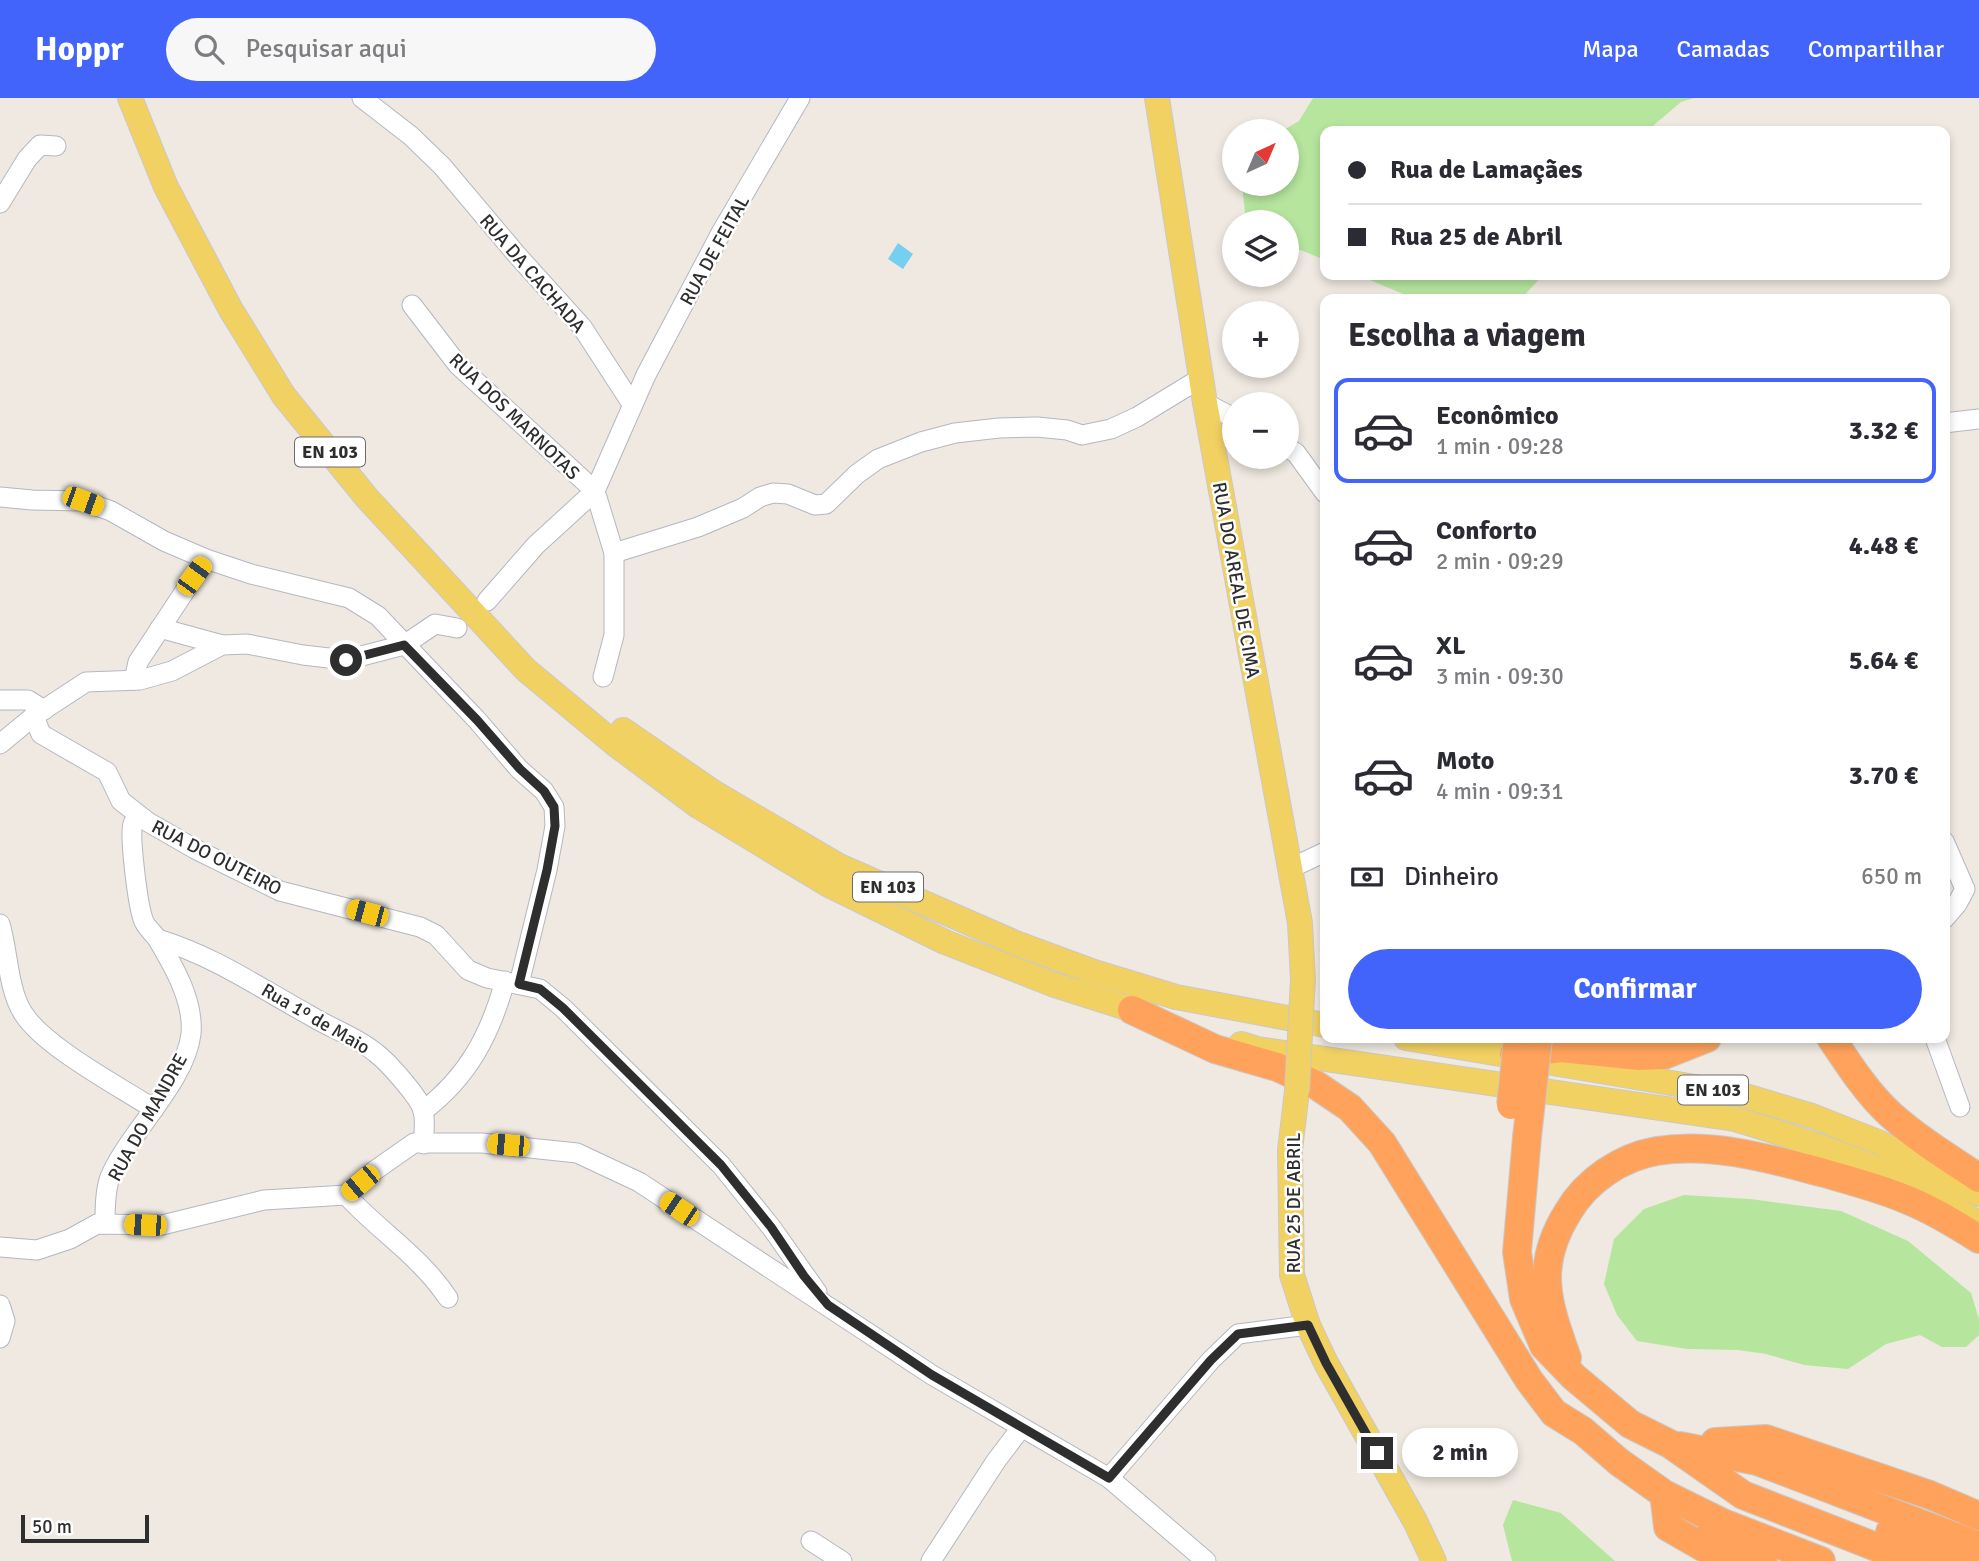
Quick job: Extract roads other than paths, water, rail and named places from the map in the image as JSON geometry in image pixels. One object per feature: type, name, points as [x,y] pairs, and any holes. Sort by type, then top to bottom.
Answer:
[{"type":"highway","points":[[1132,1010],[1215,1049],[1277,1067],[1316,1085],[1350,1108],[1382,1143],[1529,1380],[1554,1413],[1583,1431],[1619,1462],[1664,1494],[1723,1523],[1821,1561]]},
{"type":"highway","points":[[1537,1043],[1498,1245],[1507,1303],[1539,1375],[1583,1431]]},
{"type":"highway","points":[[1694,1043],[1664,1055],[1639,1056],[1512,1046],[1518,1135],[1517,1252],[1524,1299],[1544,1346],[1574,1377],[1630,1424],[1670,1444],[1743,1495],[1912,1561]]},
{"type":"highway","points":[[1834,1043],[1863,1084],[1890,1114],[1979,1178]]},
{"type":"highway","points":[[1574,1377],[1557,1330],[1546,1288],[1548,1257],[1561,1222],[1576,1198],[1599,1177],[1625,1161],[1654,1152],[1684,1148],[1752,1155],[1849,1180],[1908,1200],[1955,1223],[1979,1240]]},
{"type":"highway","points":[[1670,1444],[1766,1439],[1930,1495],[1979,1516]]},
{"type":"highway","points":[[1670,1444],[1757,1461],[1979,1546]]},
{"type":"highway","points":[[1670,1444],[1703,1454],[1815,1498],[1911,1542],[1966,1561]]},
{"type":"highway","points":[[1664,1494],[1690,1489],[1741,1514],[1875,1561]]},
{"type":"highway","points":[[1664,1494],[1668,1527],[1729,1561]]},
{"type":"highway","points":[[1664,1494],[1673,1519],[1763,1561]]},
{"type":"main road","name":"EN 103","points":[[130,98],[166,187],[231,310],[284,396],[367,498],[526,670],[615,744],[698,806],[827,884],[945,942],[1052,984],[1257,1049],[1735,1119],[1804,1140],[1867,1165],[1958,1209],[1979,1224]]},
{"type":"main road","name":"RUA DO AREAL DE CIMA","points":[[1157,98],[1203,391],[1300,923],[1303,979]]},
{"type":"main road","name":"EN 103","points":[[444,583],[534,662],[623,730],[713,792],[839,866],[1018,944],[1094,972],[1176,997],[1320,1024]]},
{"type":"main road","name":"RUA 25 DE ABRIL","points":[[1303,979],[1297,1091],[1290,1150],[1292,1275],[1308,1325],[1326,1363],[1415,1521],[1434,1561]]},
{"type":"main road","name":"EN 103","points":[[1472,1043],[1512,1046],[1742,1095],[1812,1116],[1878,1142],[1979,1194]]},
{"type":"street","name":"RUA DA CACHADA","points":[[362,98],[411,136],[442,166],[582,327],[632,404]]},
{"type":"street","name":"RUA DE FEITAL","points":[[632,404],[722,231],[800,98]]},
{"type":"street","points":[[0,203],[27,159],[40,145],[56,146]]},
{"type":"street","name":"RUA DOS MARNOTAS","points":[[412,305],[458,365],[594,491]]},
{"type":"street","points":[[614,553],[698,527],[773,493],[788,494],[815,505],[826,504],[877,459],[921,442],[955,433],[1037,427],[1067,430],[1082,435],[1111,429],[1203,391],[1222,408]]},
{"type":"street","points":[[487,601],[536,545],[594,491],[632,404]]},
{"type":"street","points":[[1950,422],[1979,419]]},
{"type":"street","points":[[1299,457],[1320,486]]},
{"type":"street","points":[[594,491],[614,553],[614,635],[603,677]]},
{"type":"street","points":[[0,497],[83,501],[111,511],[164,541],[206,559],[251,574],[349,598],[378,616],[520,769],[544,791],[554,807],[555,826],[547,870],[512,982],[484,1042],[444,1095],[423,1111],[424,1143]]},
{"type":"street","points":[[134,680],[138,662],[206,559]]},
{"type":"street","points":[[160,628],[222,645],[247,644],[346,660],[404,645],[435,624],[457,628]]},
{"type":"street","points":[[0,744],[39,713],[86,682],[134,680],[172,671],[222,645]]},
{"type":"street","points":[[0,700],[28,700],[39,713]]},
{"type":"street","name":"RUA DO OUTEIRO","points":[[39,713],[41,734],[107,772],[121,801],[138,815],[207,855],[280,891],[420,927],[436,935],[468,970],[487,978],[540,989],[563,1008],[721,1165],[828,1305]]},
{"type":"street","name":"RUA DO MANDRE","points":[[105,1224],[109,1179],[124,1150],[154,1109],[182,1063],[191,1035],[189,1009],[180,981],[158,939],[143,921],[132,845],[132,825],[138,815]]},
{"type":"street","points":[[1289,869],[1320,854]]},
{"type":"street","points":[[1950,855],[1965,889],[1950,912]]},
{"type":"street","points":[[0,924],[15,995],[23,1014],[51,1043],[154,1109]]},
{"type":"street","name":"Rua 1º de Maio","points":[[158,939],[214,960],[322,1023],[362,1042],[396,1072],[423,1111]]},
{"type":"street","points":[[1937,1043],[1960,1107]]},
{"type":"street","points":[[0,1266],[4,1247],[37,1250],[70,1239],[97,1224],[162,1225],[264,1200],[346,1195],[414,1143],[482,1143],[577,1153],[639,1182],[932,1375],[1109,1478],[1206,1561]]},
{"type":"street","points":[[346,1195],[363,1214],[407,1250],[433,1276],[448,1298]]},
{"type":"street","points":[[0,1305],[5,1321],[0,1338]]},
{"type":"street","points":[[1109,1478],[1211,1360],[1238,1334],[1308,1325]]},
{"type":"street","points":[[931,1561],[1021,1427]]},
{"type":"street","points":[[811,1541],[842,1561]]},
{"type":"water","points":[[898,243],[913,254],[903,269],[888,259]]}]
